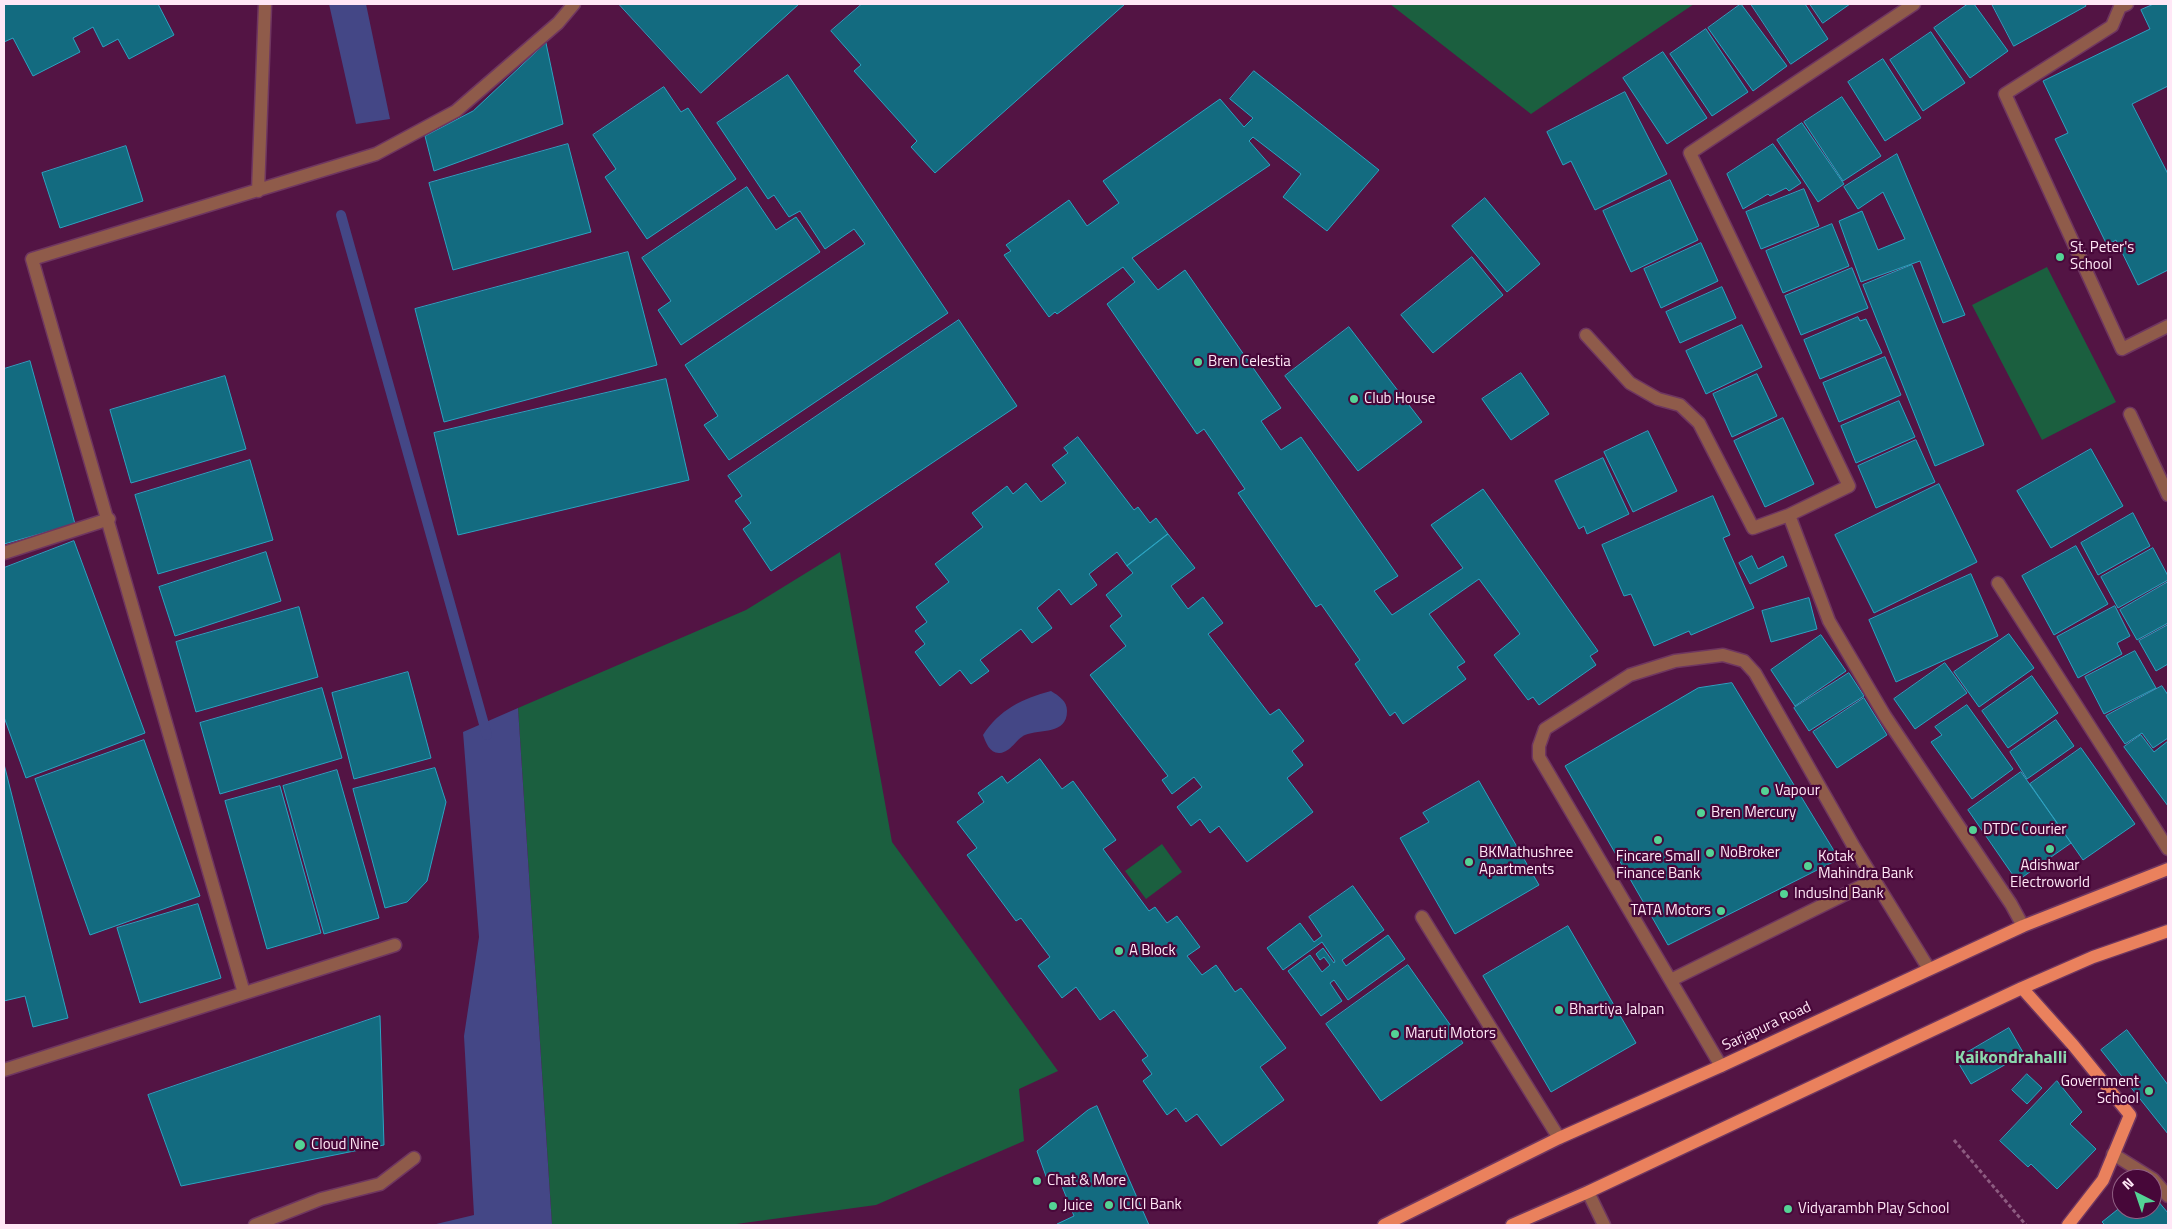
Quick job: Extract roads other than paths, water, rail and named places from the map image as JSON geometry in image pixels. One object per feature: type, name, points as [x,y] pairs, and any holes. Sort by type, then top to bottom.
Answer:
[{"type":"main road","name":"Sarjapura Road","points":[[1384,1225],[1559,1138],[1721,1066],[1929,968],[2023,926],[2168,869]]},
{"type":"main road","points":[[1512,1225],[1588,1192],[2022,988],[2093,957],[2168,931]]},
{"type":"main road","points":[[2022,988],[2073,1045],[2130,1115],[2103,1180],[2068,1225]]},
{"type":"street","points":[[258,191],[265,4]]},
{"type":"street","points":[[244,993],[109,519],[32,259],[376,154],[456,111],[558,23],[574,4]]},
{"type":"street","points":[[1586,335],[1630,383],[1658,399],[1680,405],[1700,423],[1753,528],[1789,515],[1849,486],[1690,153],[1914,4]]},
{"type":"street","points":[[2127,4],[2120,7],[2112,26],[2005,94],[2122,349],[2168,326]]},
{"type":"street","points":[[2130,414],[2168,495]]},
{"type":"street","points":[[1789,515],[1829,621],[1885,716],[2011,904],[2023,926]]},
{"type":"street","points":[[4,554],[109,519]]},
{"type":"street","points":[[1998,583],[2168,849]]},
{"type":"street","points":[[1721,1066],[1539,757],[1539,746],[1544,729],[1630,675],[1676,661],[1723,655],[1744,662],[1756,673],[1874,880],[1929,968]]},
{"type":"street","points":[[1671,980],[1874,880]]},
{"type":"street","points":[[1422,917],[1559,1138]]},
{"type":"street","points":[[4,1070],[395,945]]},
{"type":"street","points":[[2113,1154],[2153,1178],[2168,1196]]},
{"type":"street","points":[[255,1225],[321,1199],[380,1184],[414,1158]]},
{"type":"street","points":[[1588,1192],[1604,1225]]},
{"type":"waterway","points":[[341,215],[487,735]]},
{"type":"place","name":"St. Peter's School","points":[[2060,257]]},
{"type":"place","name":"Bren Celestia","points":[[1198,362]]},
{"type":"place","name":"Club House","points":[[1354,399]]},
{"type":"place","name":"Vapour","points":[[1765,791]]},
{"type":"place","name":"Bren Mercury","points":[[1701,813]]},
{"type":"place","name":"DTDC Courier","points":[[1973,830]]},
{"type":"place","name":"Fincare Small Finance Bank","points":[[1658,840]]},
{"type":"place","name":"Adishwar Electroworld","points":[[2050,849]]},
{"type":"place","name":"NoBroker","points":[[1710,853]]},
{"type":"place","name":"BKMathushree Apartments","points":[[1469,862]]},
{"type":"place","name":"Kotak Mahindra Bank","points":[[1808,866]]},
{"type":"place","name":"IndusInd Bank","points":[[1784,894]]},
{"type":"place","name":"TATA Motors","points":[[1721,911]]},
{"type":"place","name":"A Block","points":[[1119,951]]},
{"type":"place","name":"Bhartiya Jalpan","points":[[1559,1010]]},
{"type":"place","name":"Maruti Motors","points":[[1395,1034]]},
{"type":"place","name":"Government School","points":[[2149,1091]]},
{"type":"place","name":"Cloud Nine","points":[[300,1145]]},
{"type":"place","name":"Chat & More","points":[[1037,1181]]},
{"type":"place","name":"ICICI Bank","points":[[1109,1205]]},
{"type":"place","name":"Juice","points":[[1053,1206]]},
{"type":"place","name":"Vidyarambh Play School","points":[[1788,1209]]},
{"type":"district","name":"Kaikondrahalli","points":[[2011,1059]]}]
